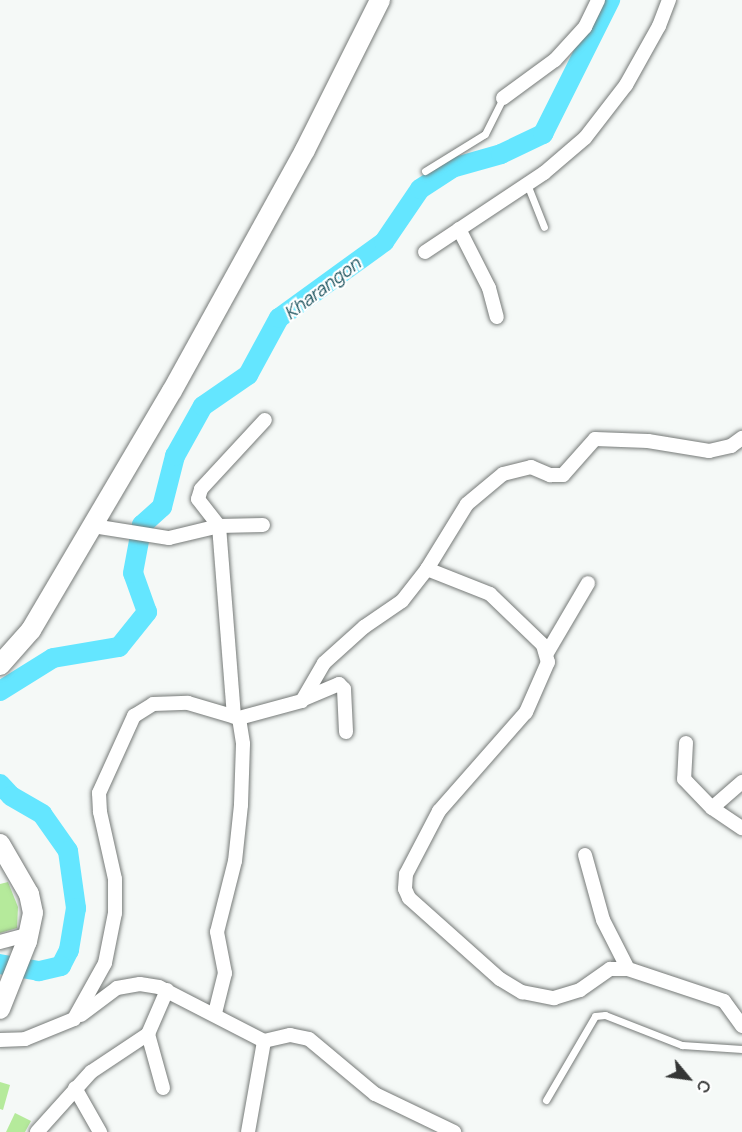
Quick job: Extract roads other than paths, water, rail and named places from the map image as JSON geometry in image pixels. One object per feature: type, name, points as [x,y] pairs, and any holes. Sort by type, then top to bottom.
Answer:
[{"type":"street","points":[[0,665],[31,630],[172,391],[300,160],[380,0]]},
{"type":"street","points":[[503,98],[555,60],[585,27],[598,0]]},
{"type":"street","points":[[425,252],[568,155],[603,117],[644,54],[669,0]]},
{"type":"street","points":[[459,229],[489,288],[497,317]]},
{"type":"street","points":[[215,1013],[225,972],[218,932],[236,861],[243,744],[237,717],[219,526],[201,506],[199,494],[265,420]]},
{"type":"street","points":[[302,701],[324,663],[364,627],[402,601],[427,569],[467,504],[503,474],[531,467],[550,476],[563,475],[595,440],[648,441],[709,451],[731,446],[742,438]]},
{"type":"street","points":[[93,526],[162,538],[219,526],[263,525]]},
{"type":"street","points":[[427,569],[490,594],[548,653]]},
{"type":"street","points":[[588,583],[548,653],[542,683],[526,712],[439,811],[406,874],[405,889],[409,898],[444,931],[500,978],[522,992],[554,998],[580,990],[610,969],[628,969],[724,1001],[742,1026]]},
{"type":"street","points":[[74,1019],[94,986],[112,942],[115,879],[100,812],[99,794],[134,716],[147,706],[170,702],[237,717],[302,701],[339,684],[344,689],[346,732]]},
{"type":"street","points":[[686,743],[684,779],[712,808],[742,828]]},
{"type":"street","points":[[712,808],[742,782]]},
{"type":"street","points":[[0,844],[29,894],[33,913],[28,938],[0,1009]]},
{"type":"street","points":[[585,855],[603,920],[628,969]]},
{"type":"street","points":[[0,942],[28,938]]},
{"type":"street","points":[[0,1040],[25,1039],[74,1019],[123,986],[140,984],[167,990],[215,1013],[264,1041],[290,1035],[309,1039],[375,1094],[454,1132]]},
{"type":"street","points":[[37,1132],[75,1088],[115,1053],[148,1034],[167,990]]},
{"type":"street","points":[[148,1034],[163,1088]]},
{"type":"street","points":[[248,1132],[264,1041]]},
{"type":"street","points":[[75,1088],[100,1132]]},
{"type":"lane","points":[[425,171],[485,134],[503,98]]},
{"type":"lane","points":[[527,184],[544,227]]},
{"type":"lane","points":[[546,1100],[595,1016],[605,1015],[682,1045],[742,1050]]},
{"type":"waterway","name":"Kharangon","points":[[0,691],[53,658],[119,647],[147,612],[133,573],[142,525],[162,507],[175,456],[203,406],[248,375],[279,318],[384,242],[420,189],[452,168],[501,154],[543,134],[610,0]]},
{"type":"waterway","name":"Kharangon","points":[[0,784],[11,796],[42,814],[68,851],[76,908],[69,950],[61,966],[39,971],[0,964]]}]
